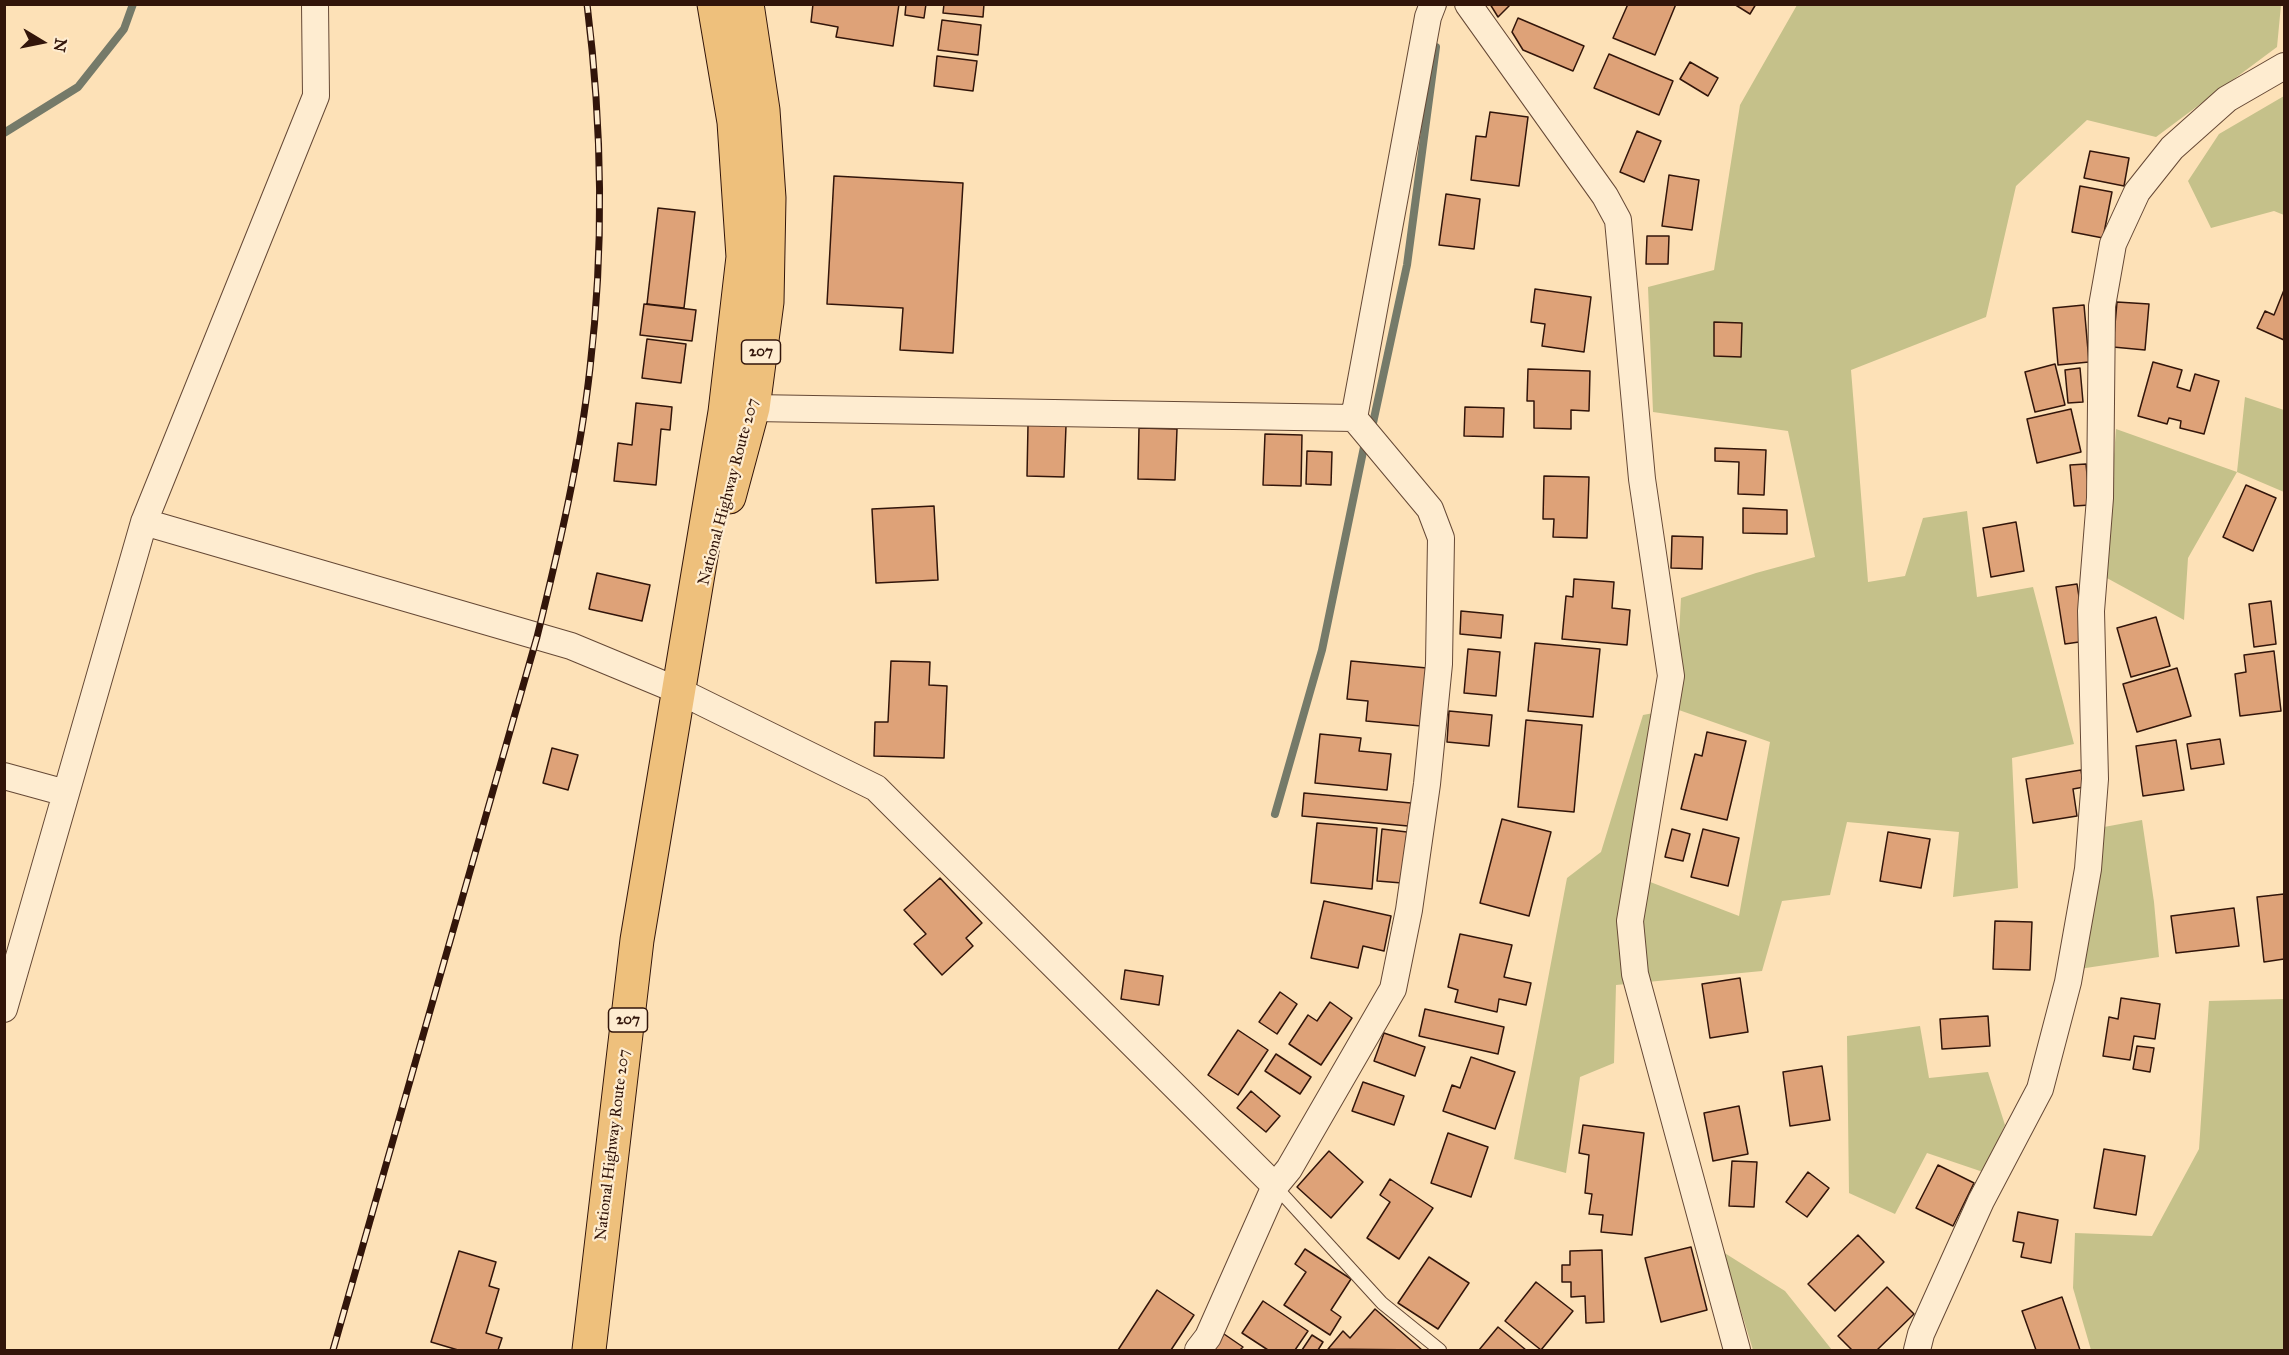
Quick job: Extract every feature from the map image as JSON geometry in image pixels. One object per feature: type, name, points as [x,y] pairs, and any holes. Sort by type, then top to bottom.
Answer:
[{"type":"highway","name":"National Highway Route 207","points":[[589,1350],[637,940],[725,412],[743,257],[735,122],[714,4]]},
{"type":"highway","name":"National Highway Route 207","points":[[677,690],[753,408],[767,302],[769,198],[763,110],[747,4]]},
{"type":"street","points":[[4,1010],[144,522],[316,96],[315,4]]},
{"type":"street","points":[[1354,418],[1428,17],[1433,4]]},
{"type":"street","points":[[1468,4],[1605,196],[1618,220],[1642,479],[1671,676],[1630,921],[1635,974],[1737,1350]]},
{"type":"street","points":[[1917,1350],[1921,1334],[1981,1201],[2040,1089],[2067,982],[2088,869],[2095,779],[2091,611],[2100,498],[2102,306],[2113,244],[2137,192],[2172,148],[2227,99],[2284,66]]},
{"type":"street","points":[[753,408],[1354,418],[1430,509],[1441,538],[1439,664],[1427,784],[1409,910],[1392,989],[1289,1169],[1275,1186],[1208,1337],[1198,1350]]},
{"type":"street","points":[[144,522],[571,646],[677,690],[876,788],[1275,1186]]},
{"type":"street","points":[[4,776],[66,793]]},
{"type":"lane","points":[[1275,1186],[1382,1302],[1440,1350]]},
{"type":"shaded area","points":[[1797,5],[2281,5],[2277,47],[2156,137],[2087,120],[2016,186],[1986,317],[1851,370],[1868,582],[1905,576],[1923,518],[1967,511],[1977,597],[2033,587],[2074,744],[2012,758],[2018,888],[1953,897],[1959,832],[1847,822],[1830,895],[1782,901],[1762,971],[1616,985],[1614,1063],[1580,1077],[1566,1173],[1514,1159],[1567,878],[1601,852],[1643,715],[1675,709],[1681,598],[1756,573],[1815,557],[1788,431],[1653,412],[1648,287],[1714,270],[1740,105]],"holes":[[[1676,709],[1770,742],[1739,916],[1645,880]]]},
{"type":"shaded area","points":[[2284,96],[2284,215],[2274,211],[2211,228],[2188,181],[2219,134]]},
{"type":"shaded area","points":[[2245,397],[2284,410],[2284,492],[2237,472]]},
{"type":"shaded area","points":[[2116,429],[2237,472],[2188,558],[2184,620],[2105,577]]},
{"type":"shaded area","points":[[2142,820],[2154,902],[2159,957],[2079,969],[2104,827]]},
{"type":"shaded area","points":[[2284,999],[2284,1350],[2091,1350],[2073,1288],[2075,1233],[2152,1236],[2199,1149],[2209,1001]]},
{"type":"shaded area","points":[[1920,1026],[1929,1078],[1988,1072],[2005,1125],[1983,1172],[1927,1153],[1895,1214],[1849,1193],[1847,1036]]},
{"type":"shaded area","points":[[1723,1252],[1785,1291],[1832,1350],[1753,1350]]},
{"type":"building","points":[[813,4],[899,4],[893,46],[836,37],[838,27],[811,22]]},
{"type":"building","points":[[906,4],[926,4],[924,18],[905,15]]},
{"type":"building","points":[[944,4],[984,4],[983,17],[943,13]]},
{"type":"building","points":[[1490,4],[1511,4],[1498,17]]},
{"type":"building","points":[[1628,4],[1676,4],[1655,55],[1613,38]]},
{"type":"building","points":[[1734,4],[1756,4],[1750,14]]},
{"type":"building","points":[[1518,18],[1584,46],[1573,71],[1523,50],[1512,32]]},
{"type":"building","points":[[942,20],[981,25],[978,55],[938,50]]},
{"type":"building","points":[[1609,54],[1673,81],[1659,115],[1594,88]]},
{"type":"building","points":[[937,56],[977,61],[973,91],[934,86]]},
{"type":"building","points":[[1690,62],[1718,78],[1708,96],[1680,79]]},
{"type":"building","points":[[1490,112],[1528,117],[1519,186],[1471,180],[1476,136],[1486,137]]},
{"type":"building","points":[[1637,131],[1661,141],[1644,182],[1620,172]]},
{"type":"building","points":[[2090,151],[2129,158],[2124,186],[2084,178]]},
{"type":"building","points":[[1669,175],[1699,180],[1692,230],[1662,226]]},
{"type":"building","points":[[834,176],[963,183],[953,353],[900,350],[903,308],[827,304]]},
{"type":"building","points":[[2080,186],[2112,192],[2103,238],[2072,232]]},
{"type":"building","points":[[1446,194],[1480,199],[1474,249],[1439,245]]},
{"type":"building","points":[[658,208],[695,212],[684,308],[647,304]]},
{"type":"building","points":[[1647,236],[1669,236],[1668,264],[1646,264]]},
{"type":"building","points":[[1535,289],[1591,297],[1584,352],[1542,346],[1545,324],[1531,322]]},
{"type":"building","points":[[2284,290],[2284,340],[2257,328],[2265,311],[2274,315]]},
{"type":"building","points":[[2117,302],[2149,304],[2145,350],[2113,347]]},
{"type":"building","points":[[644,304],[696,310],[692,341],[640,335]]},
{"type":"building","points":[[2084,305],[2089,362],[2058,365],[2053,308]]},
{"type":"building","points":[[1714,322],[1742,323],[1741,357],[1714,356]]},
{"type":"building","points":[[647,339],[686,344],[681,383],[642,378]]},
{"type":"building","points":[[2153,362],[2182,370],[2177,387],[2190,391],[2195,374],[2219,381],[2204,434],[2180,428],[2181,421],[2169,418],[2167,424],[2138,416]]},
{"type":"building","points":[[2055,364],[2065,405],[2035,412],[2025,372]]},
{"type":"building","points":[[2080,368],[2083,402],[2068,403],[2065,370]]},
{"type":"building","points":[[1528,369],[1590,371],[1589,411],[1571,410],[1571,429],[1534,428],[1534,401],[1527,401]]},
{"type":"building","points":[[636,403],[672,407],[670,430],[661,429],[656,485],[614,481],[618,443],[632,445]]},
{"type":"building","points":[[1465,407],[1504,408],[1503,437],[1464,436]]},
{"type":"building","points":[[2071,409],[2081,452],[2037,463],[2027,419]]},
{"type":"building","points":[[1028,425],[1066,426],[1064,477],[1027,476]]},
{"type":"building","points":[[1139,428],[1177,429],[1175,480],[1138,479]]},
{"type":"building","points":[[1265,434],[1302,435],[1301,486],[1263,485]]},
{"type":"building","points":[[1715,448],[1766,450],[1764,495],[1738,494],[1739,462],[1715,461]]},
{"type":"building","points":[[1307,451],[1332,452],[1331,485],[1306,484]]},
{"type":"building","points":[[2086,464],[2090,505],[2074,506],[2070,465]]},
{"type":"building","points":[[1544,476],[1589,477],[1587,538],[1553,537],[1554,519],[1543,519]]},
{"type":"building","points":[[2246,485],[2276,498],[2253,551],[2223,537]]},
{"type":"building","points":[[934,506],[938,580],[876,583],[872,509]]},
{"type":"building","points":[[1743,508],[1787,510],[1787,534],[1743,533]]},
{"type":"building","points":[[2016,522],[2024,571],[1991,577],[1983,528]]},
{"type":"building","points":[[1672,536],[1703,537],[1702,569],[1671,568]]},
{"type":"building","points":[[597,573],[650,585],[642,621],[589,609]]},
{"type":"building","points":[[1574,579],[1614,582],[1612,608],[1630,610],[1627,645],[1562,639],[1566,596],[1573,597]]},
{"type":"building","points":[[2077,584],[2086,641],[2065,644],[2056,587]]},
{"type":"building","points":[[2271,601],[2276,644],[2254,647],[2249,604]]},
{"type":"building","points":[[1461,611],[1503,615],[1501,638],[1460,634]]},
{"type":"building","points":[[2156,617],[2170,666],[2131,677],[2117,628]]},
{"type":"building","points":[[1535,643],[1600,649],[1593,717],[1528,711]]},
{"type":"building","points":[[1468,649],[1500,652],[1496,696],[1464,693]]},
{"type":"building","points":[[2274,651],[2281,711],[2240,716],[2235,674],[2246,672],[2244,655]]},
{"type":"building","points":[[891,661],[930,662],[929,685],[947,686],[944,758],[874,756],[875,722],[888,722]]},
{"type":"building","points":[[1351,661],[1427,668],[1421,726],[1366,721],[1368,701],[1347,699]]},
{"type":"building","points":[[2177,668],[2191,716],[2137,732],[2123,684]]},
{"type":"building","points":[[1449,711],[1492,715],[1489,746],[1447,742]]},
{"type":"building","points":[[1526,720],[1582,725],[1574,812],[1518,807]]},
{"type":"building","points":[[1707,732],[1746,741],[1727,820],[1681,809],[1695,754],[1702,756]]},
{"type":"building","points":[[1320,734],[1361,738],[1359,751],[1391,754],[1387,790],[1315,783]]},
{"type":"building","points":[[2220,739],[2224,764],[2191,769],[2187,744]]},
{"type":"building","points":[[2176,740],[2184,790],[2143,796],[2136,746]]},
{"type":"building","points":[[552,748],[578,755],[568,790],[543,783]]},
{"type":"building","points":[[2081,770],[2084,787],[2073,789],[2077,816],[2033,823],[2026,779]]},
{"type":"building","points":[[1304,793],[1411,803],[1408,826],[1302,816]]},
{"type":"building","points":[[1502,819],[1551,832],[1529,916],[1480,903]]},
{"type":"building","points":[[1317,823],[1377,828],[1372,889],[1311,883]]},
{"type":"building","points":[[1382,829],[1407,832],[1402,883],[1377,881]]},
{"type":"building","points":[[1672,829],[1690,834],[1683,861],[1665,857]]},
{"type":"building","points":[[1703,829],[1739,838],[1728,886],[1691,877]]},
{"type":"building","points":[[1888,832],[1930,839],[1921,888],[1880,881]]},
{"type":"building","points":[[940,878],[982,923],[966,938],[973,946],[942,975],[914,944],[926,934],[904,910]]},
{"type":"building","points":[[2284,894],[2284,959],[2264,962],[2257,897]]},
{"type":"building","points":[[1324,901],[1391,916],[1384,951],[1363,946],[1358,968],[1311,958]]},
{"type":"building","points":[[2234,908],[2239,946],[2176,953],[2171,916]]},
{"type":"building","points":[[1995,921],[2032,922],[2030,970],[1993,969]]},
{"type":"building","points":[[1460,934],[1512,945],[1504,977],[1531,983],[1526,1005],[1499,999],[1497,1012],[1455,1002],[1458,990],[1448,987]]},
{"type":"building","points":[[1125,970],[1163,976],[1159,1005],[1121,999]]},
{"type":"building","points":[[1740,978],[1748,1032],[1710,1038],[1702,984]]},
{"type":"building","points":[[1280,992],[1297,1004],[1277,1034],[1259,1022]]},
{"type":"building","points":[[2121,998],[2160,1004],[2155,1039],[2134,1036],[2130,1060],[2103,1056],[2109,1017],[2118,1019]]},
{"type":"building","points":[[1330,1002],[1352,1018],[1321,1065],[1289,1044],[1308,1015],[1317,1021]]},
{"type":"building","points":[[1425,1009],[1504,1027],[1498,1054],[1419,1036]]},
{"type":"building","points":[[1988,1016],[1990,1046],[1942,1049],[1940,1019]]},
{"type":"building","points":[[1238,1030],[1268,1050],[1238,1095],[1208,1075]]},
{"type":"building","points":[[1384,1033],[1425,1047],[1415,1076],[1374,1061]]},
{"type":"building","points":[[2137,1046],[2154,1048],[2150,1072],[2133,1069]]},
{"type":"building","points":[[1276,1054],[1311,1077],[1300,1094],[1265,1071]]},
{"type":"building","points":[[1471,1057],[1515,1072],[1495,1129],[1443,1111],[1452,1085],[1460,1088]]},
{"type":"building","points":[[1822,1066],[1830,1120],[1790,1126],[1783,1072]]},
{"type":"building","points":[[1363,1082],[1404,1096],[1394,1125],[1352,1111]]},
{"type":"building","points":[[1251,1091],[1280,1116],[1266,1132],[1237,1108]]},
{"type":"building","points":[[1739,1106],[1748,1154],[1713,1161],[1704,1113]]},
{"type":"building","points":[[1583,1125],[1644,1133],[1632,1235],[1601,1232],[1603,1215],[1589,1214],[1592,1194],[1585,1193],[1589,1155],[1579,1153]]},
{"type":"building","points":[[1448,1133],[1488,1147],[1471,1197],[1431,1183]]},
{"type":"building","points":[[2104,1149],[2145,1156],[2136,1215],[2094,1208]]},
{"type":"building","points":[[1329,1151],[1363,1182],[1331,1218],[1297,1187]]},
{"type":"building","points":[[1732,1161],[1757,1162],[1754,1207],[1729,1206]]},
{"type":"building","points":[[1938,1165],[1974,1183],[1953,1226],[1916,1208]]},
{"type":"building","points":[[1808,1172],[1829,1188],[1807,1217],[1786,1202]]},
{"type":"building","points":[[1390,1179],[1433,1208],[1399,1259],[1367,1238],[1390,1202],[1380,1195]]},
{"type":"building","points":[[2018,1212],[2058,1220],[2051,1263],[2021,1257],[2024,1243],[2013,1241]]},
{"type":"building","points":[[1858,1235],[1884,1262],[1835,1311],[1808,1284]]},
{"type":"building","points":[[1691,1247],[1707,1310],[1661,1322],[1645,1258]]},
{"type":"building","points":[[1305,1249],[1351,1279],[1331,1310],[1341,1317],[1330,1335],[1284,1305],[1306,1272],[1295,1264]]},
{"type":"building","points":[[1602,1250],[1604,1322],[1586,1323],[1585,1296],[1571,1297],[1571,1282],[1562,1282],[1562,1265],[1570,1265],[1570,1251]]},
{"type":"building","points":[[459,1251],[496,1262],[489,1286],[499,1289],[486,1333],[502,1338],[498,1350],[458,1350],[431,1342]]},
{"type":"building","points":[[1429,1257],[1469,1283],[1438,1329],[1398,1303]]},
{"type":"building","points":[[1536,1282],[1573,1311],[1541,1350],[1505,1321]]},
{"type":"building","points":[[1887,1287],[1914,1314],[1877,1350],[1852,1350],[1838,1336]]},
{"type":"building","points":[[1157,1290],[1194,1315],[1171,1350],[1118,1350]]},
{"type":"building","points":[[2062,1297],[2080,1350],[2036,1350],[2022,1311]]},
{"type":"building","points":[[1263,1301],[1308,1331],[1295,1350],[1268,1350],[1242,1333]]},
{"type":"building","points":[[1375,1309],[1422,1350],[1328,1349],[1343,1331],[1350,1338]]},
{"type":"building","points":[[1498,1327],[1526,1350],[1479,1350]]},
{"type":"building","points":[[1224,1334],[1243,1347],[1240,1350],[1213,1350]]},
{"type":"building","points":[[1312,1335],[1323,1342],[1318,1350],[1302,1350]]},
{"type":"waterway","points":[[4,133],[78,87],[124,29],[133,4]]},
{"type":"waterway","points":[[1373,423],[1407,265],[1436,47]]},
{"type":"waterway","points":[[1275,814],[1322,650],[1364,447]]},
{"type":"railway","points":[[333,1350],[537,637],[575,470],[586,402],[598,278],[598,141],[587,4]]}]
